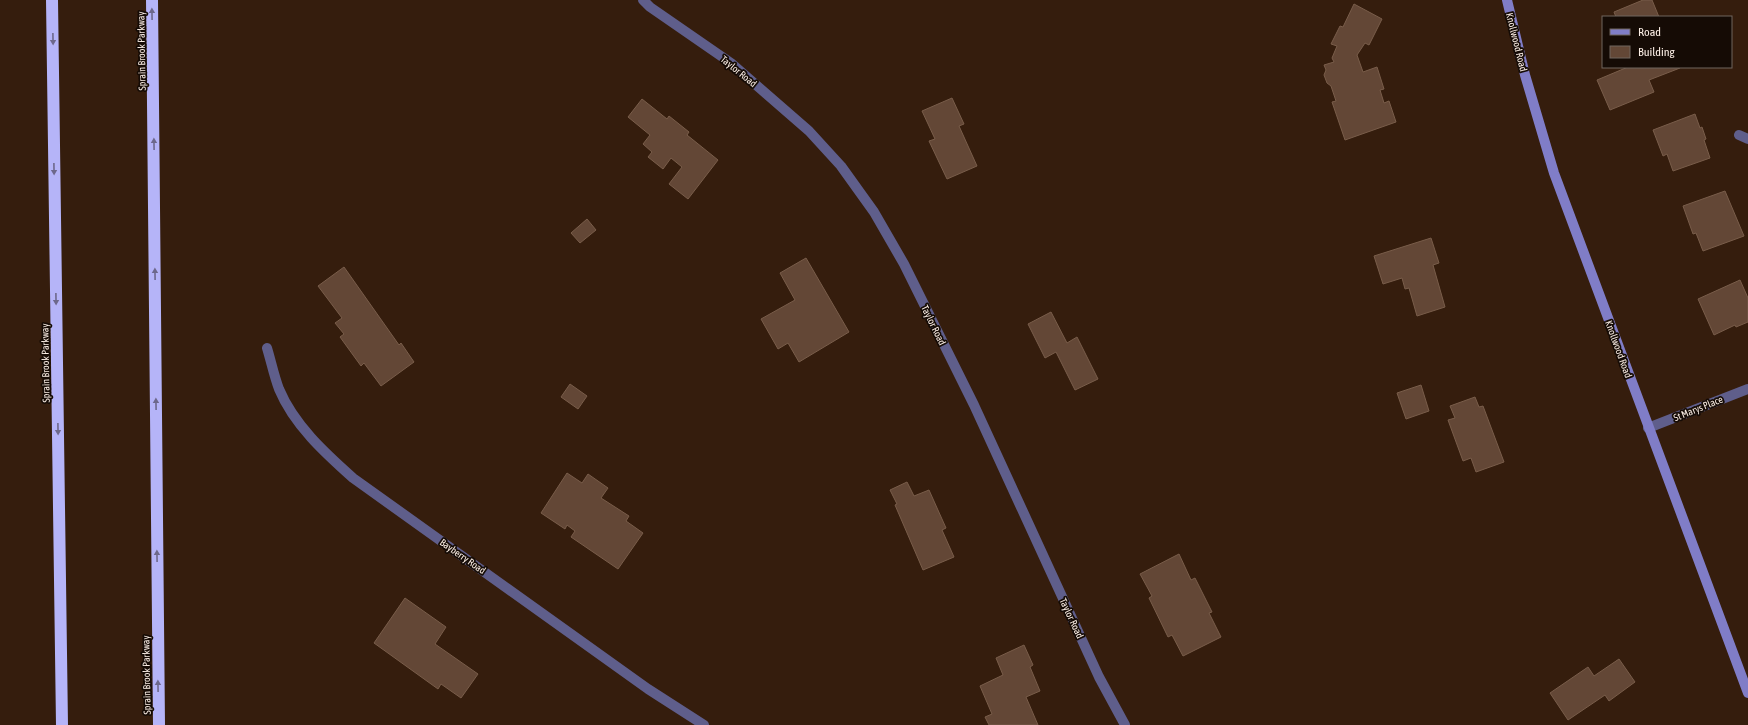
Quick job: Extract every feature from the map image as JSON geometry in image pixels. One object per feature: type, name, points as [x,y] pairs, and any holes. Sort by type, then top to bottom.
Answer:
[{"type":"highway","name":"Sprain Brook Parkway","points":[[52,0],[62,725]]},
{"type":"highway","name":"Sprain Brook Parkway","points":[[152,0],[159,725]]},
{"type":"main road","name":"Knollwood Road","points":[[1507,0],[1525,75],[1554,173],[1748,693]]},
{"type":"street","name":"Taylor Road","points":[[643,0],[650,7],[731,63],[809,131],[841,166],[874,212],[904,264],[974,405],[1099,677],[1125,725]]},
{"type":"street","name":"Bayberry Road","points":[[267,348],[279,389],[296,418],[320,448],[353,478],[648,689],[704,725]]},
{"type":"street","name":"St Marys Place","points":[[1648,428],[1748,389]]},
{"type":"building","points":[[1643,0],[1652,0],[1659,16],[1616,16],[1614,12]]},
{"type":"building","points":[[1354,4],[1382,19],[1369,45],[1365,43],[1357,55],[1363,72],[1377,67],[1384,89],[1380,90],[1384,103],[1389,101],[1396,122],[1345,140],[1332,102],[1336,101],[1331,86],[1327,83],[1324,75],[1326,70],[1324,65],[1334,62],[1332,58],[1337,46],[1331,44],[1340,26],[1343,27]]},
{"type":"building","points":[[1626,68],[1680,68],[1649,80],[1654,92],[1610,110],[1597,80]]},
{"type":"building","points":[[952,98],[964,124],[959,126],[977,166],[947,179],[929,141],[935,139],[922,111]]},
{"type":"building","points":[[642,99],[667,119],[669,116],[689,132],[687,135],[718,160],[688,199],[669,184],[682,167],[671,158],[663,169],[648,157],[652,152],[643,144],[650,135],[628,117]]},
{"type":"building","points":[[1695,114],[1700,128],[1702,127],[1706,139],[1704,140],[1710,158],[1673,171],[1667,154],[1663,156],[1653,130]]},
{"type":"building","points":[[1725,191],[1744,236],[1703,251],[1696,233],[1693,234],[1683,206]]},
{"type":"building","points":[[587,219],[596,230],[580,243],[571,233]]},
{"type":"building","points":[[1431,238],[1439,263],[1433,265],[1445,307],[1417,316],[1409,288],[1405,289],[1402,278],[1383,284],[1374,256]]},
{"type":"building","points":[[806,258],[849,332],[799,362],[788,343],[778,349],[761,319],[795,300],[780,273]]},
{"type":"building","points":[[344,267],[399,345],[401,343],[414,362],[381,386],[364,363],[361,366],[340,337],[344,334],[335,323],[342,318],[318,286]]},
{"type":"building","points":[[1740,280],[1748,298],[1748,322],[1736,327],[1735,325],[1714,335],[1698,299]]},
{"type":"building","points":[[1051,312],[1067,343],[1077,337],[1098,379],[1075,390],[1056,352],[1045,358],[1028,324]]},
{"type":"building","points":[[570,384],[587,396],[578,409],[561,397]]},
{"type":"building","points":[[1421,385],[1429,411],[1406,419],[1397,393]]},
{"type":"building","points":[[1475,397],[1479,407],[1483,406],[1504,462],[1476,472],[1471,458],[1463,461],[1448,420],[1455,418],[1450,406]]},
{"type":"building","points":[[567,473],[582,483],[588,474],[608,488],[601,498],[629,516],[626,521],[643,533],[618,569],[571,537],[575,531],[567,525],[565,529],[541,513]]},
{"type":"building","points":[[907,482],[914,496],[929,490],[946,528],[942,530],[954,557],[923,570],[890,490]]},
{"type":"building","points":[[1179,554],[1191,580],[1195,578],[1212,612],[1209,613],[1221,637],[1183,656],[1172,635],[1168,637],[1149,598],[1152,596],[1140,574]]},
{"type":"building","points":[[405,598],[446,627],[435,644],[478,674],[461,698],[441,684],[438,689],[374,643]]},
{"type":"building","points":[[1024,645],[1033,665],[1030,667],[1040,691],[1026,697],[1038,725],[989,725],[985,717],[992,714],[980,686],[1003,675],[996,658]]},
{"type":"building","points":[[1619,659],[1635,682],[1609,701],[1605,695],[1568,720],[1550,693],[1588,667],[1594,676]]}]
